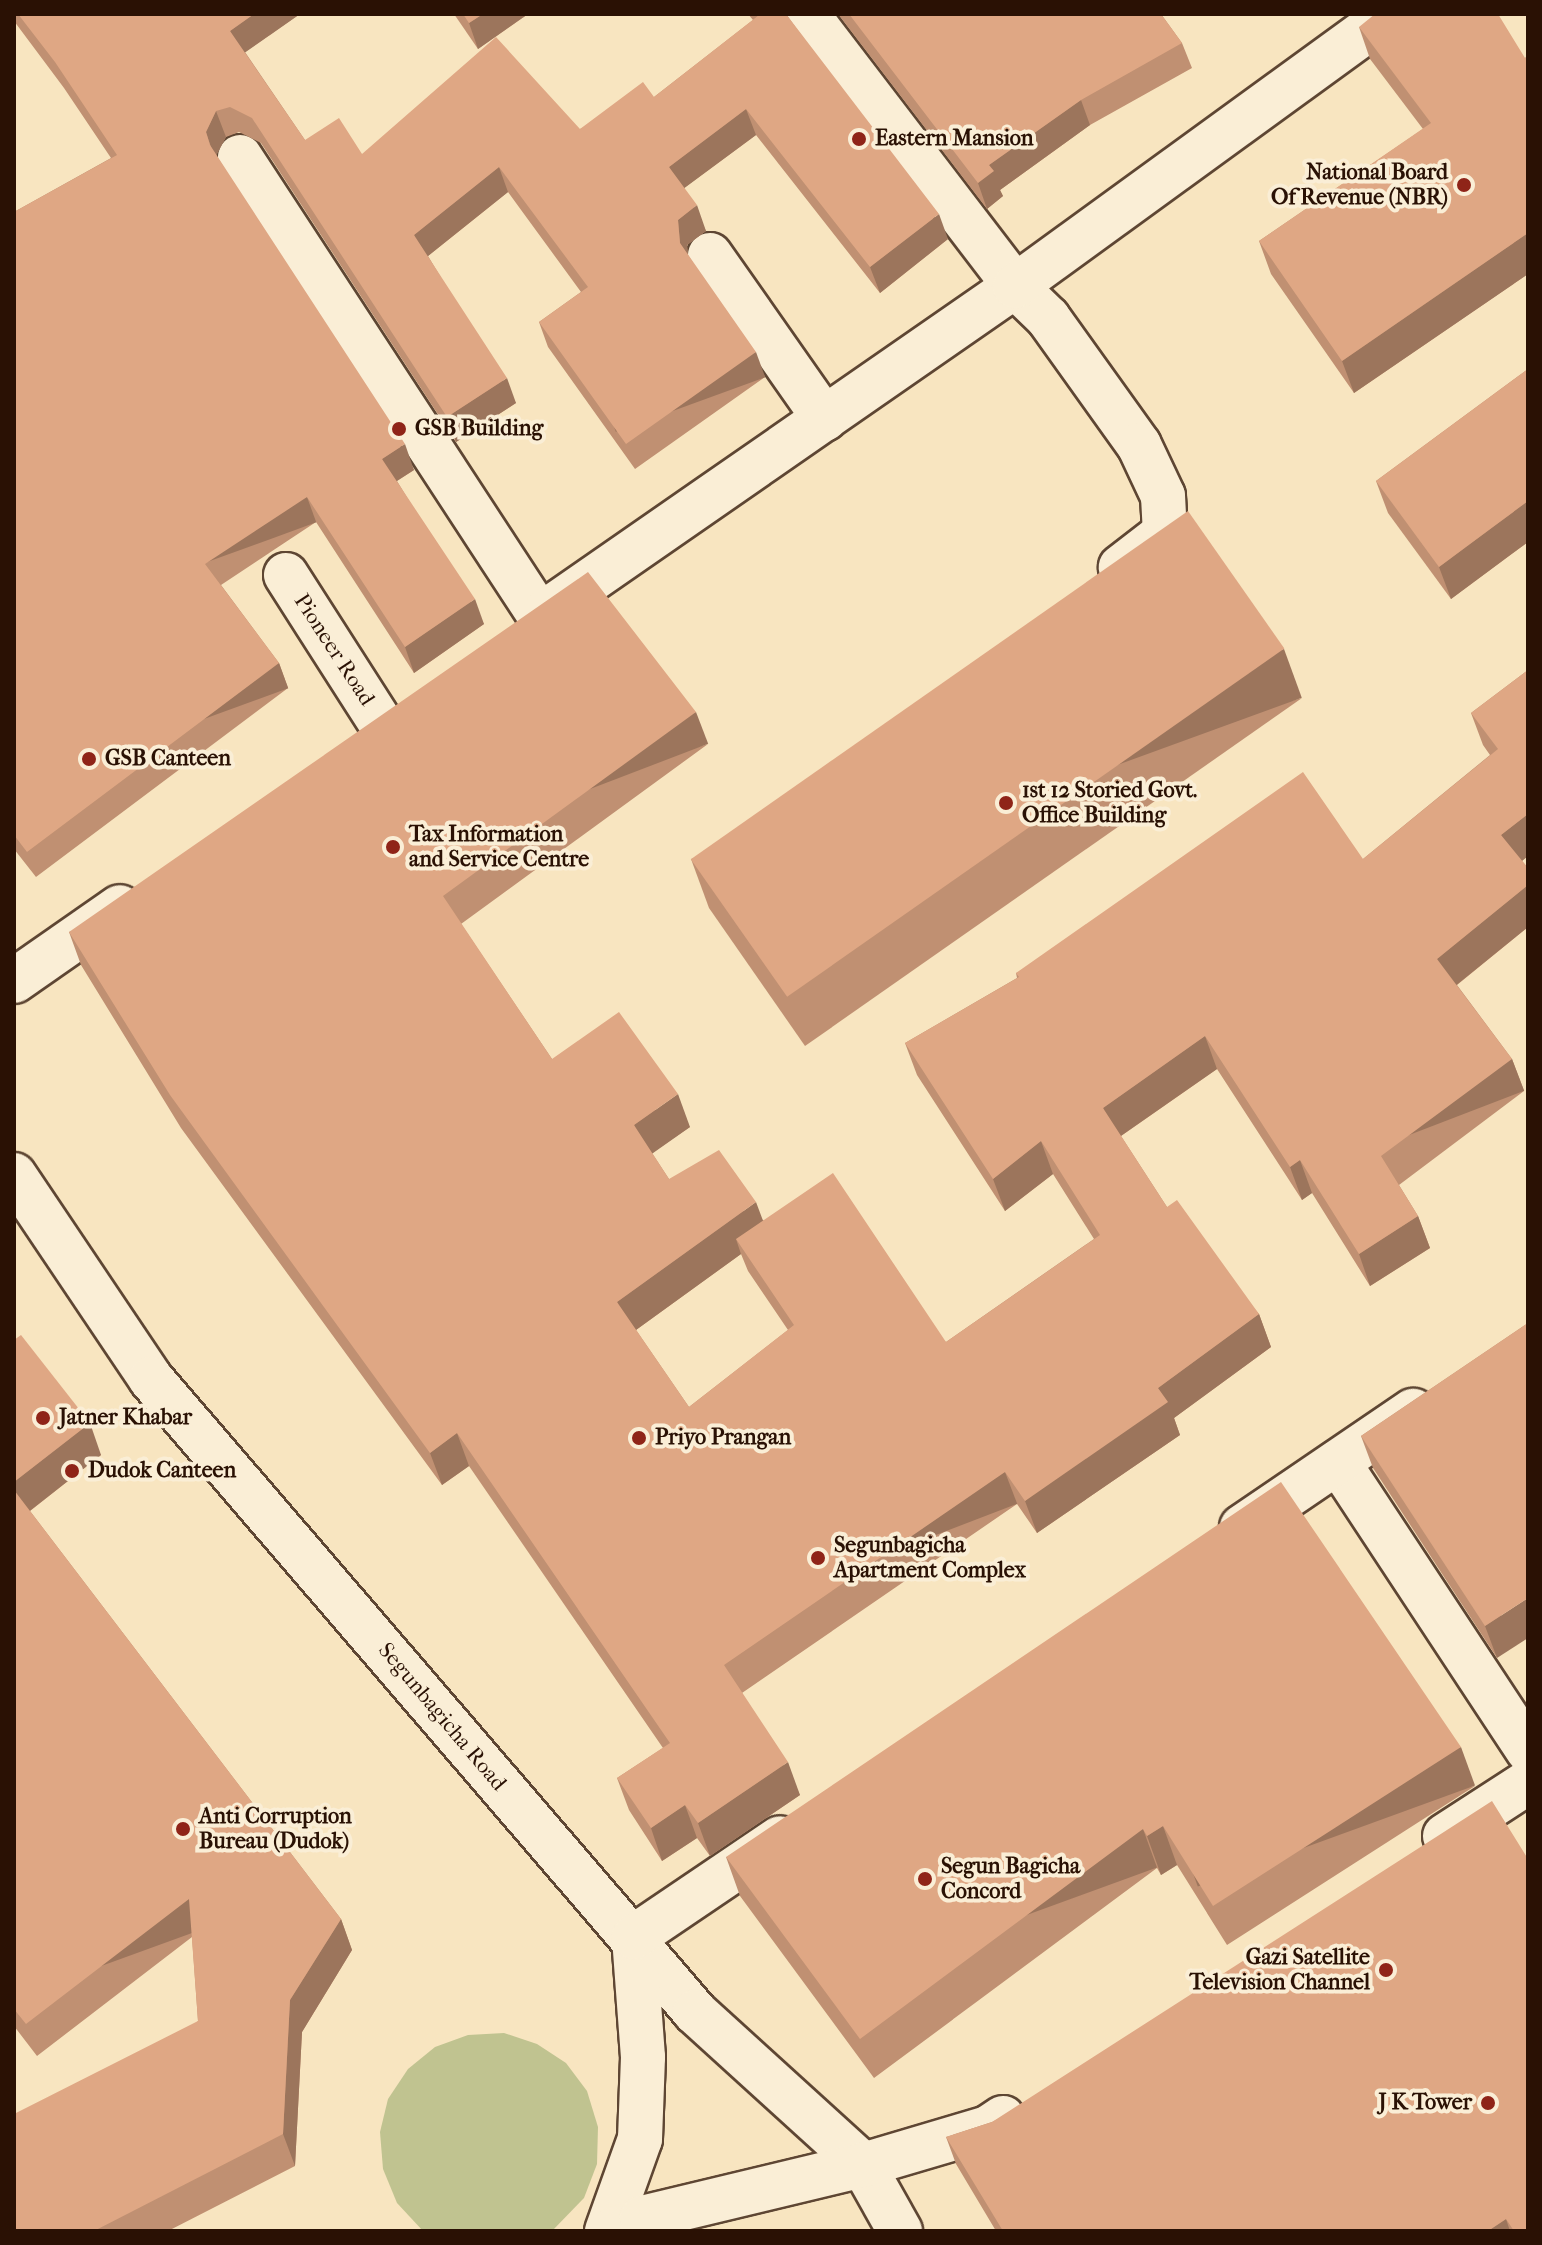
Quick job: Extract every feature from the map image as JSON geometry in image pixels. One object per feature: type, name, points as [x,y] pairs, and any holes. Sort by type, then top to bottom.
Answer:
[{"type":"street","points":[[807,14],[1015,286],[1048,318],[1139,445],[1163,496],[1165,533],[1094,588]]},
{"type":"street","points":[[503,641],[1015,286],[1390,14]]},
{"type":"street","points":[[240,157],[540,616]]},
{"type":"street","points":[[710,255],[825,419]]},
{"type":"street","name":"Pioneer Road","points":[[286,575],[382,725]]},
{"type":"street","points":[[342,753],[418,700]]},
{"type":"street","points":[[14,981],[158,880]]},
{"type":"street","name":"Segunbagicha Road","points":[[14,1175],[151,1379],[573,1873],[634,1937],[695,2012],[752,2069],[863,2165],[900,2231]]},
{"type":"street","points":[[1207,1550],[1452,1385]]},
{"type":"street","points":[[1338,1462],[1528,1750]]},
{"type":"street","points":[[1409,1858],[1528,1782]]},
{"type":"street","points":[[816,1814],[634,1937],[643,2057],[640,2139],[627,2228],[988,2128],[1040,2094]]},
{"type":"green space","points":[[504,2033],[537,2044],[566,2063],[587,2091],[598,2127],[597,2164],[584,2198],[552,2231],[423,2231],[397,2203],[383,2169],[380,2132],[388,2099],[408,2069],[435,2047],[468,2035]]},
{"type":"building","points":[[18,14],[254,14],[230,31],[305,140],[339,118],[362,154],[496,37],[580,129],[643,82],[654,97],[758,14],[786,14],[939,214],[870,267],[746,109],[669,167],[697,205],[678,220],[680,243],[756,352],[626,444],[539,322],[588,287],[499,167],[414,235],[507,378],[447,417],[252,118],[230,107],[216,111],[206,132],[210,145],[405,444],[382,459],[475,599],[405,647],[307,497],[205,564],[279,663],[27,852],[14,835],[14,212],[117,155],[55,62]]},
{"type":"building","points":[[463,14],[483,14],[469,23]]},
{"type":"building","points":[[849,14],[1161,14],[1182,43],[1081,100],[989,165],[994,171],[978,183]]},
{"type":"building","points":[[1375,14],[1498,14],[1525,58],[1528,56],[1528,233],[1342,361],[1259,241],[1431,123],[1359,27]]},
{"type":"building","points":[[1528,369],[1528,501],[1439,567],[1376,481]]},
{"type":"building","name":"1st 12 Storied Govt. Office Building","points":[[1188,511],[1284,649],[787,997],[691,859]]},
{"type":"building","points":[[588,572],[696,712],[443,896],[552,1059],[619,1012],[678,1094],[634,1125],[669,1179],[719,1150],[756,1202],[617,1302],[689,1407],[794,1325],[736,1239],[833,1173],[946,1342],[1100,1235],[1041,1141],[993,1179],[905,1043],[1019,977],[1016,973],[1303,772],[1363,859],[1498,749],[1471,713],[1528,670],[1528,814],[1501,835],[1528,868],[1528,885],[1437,959],[1512,1059],[1381,1156],[1418,1216],[1359,1254],[1300,1160],[1290,1167],[1205,1036],[1103,1108],[1167,1207],[1177,1200],[1259,1314],[1158,1388],[1168,1402],[1025,1501],[1005,1472],[724,1665],[788,1762],[698,1823],[685,1805],[651,1828],[617,1778],[670,1743],[457,1433],[430,1453],[170,1095],[69,932]]},
{"type":"building","points":[[1528,1323],[1528,1598],[1485,1626],[1361,1436]]},
{"type":"building","name":"Jatner Khabar","points":[[21,1335],[90,1423],[14,1482],[14,1340]]},
{"type":"building","points":[[1281,1482],[1461,1747],[1213,1906],[1163,1826],[1147,1836],[1143,1829],[860,2039],[726,1857]]},
{"type":"building","name":"Anti Corruption Bureau (Dudok)","points":[[14,1490],[341,1919],[290,2000],[283,2134],[94,2231],[14,2231],[14,2114],[198,2021],[189,1899],[26,2024],[14,2009]]},
{"type":"building","points":[[1492,1801],[1528,1859],[1528,2231],[1514,2231],[1506,2219],[1488,2231],[1003,2231],[946,2137],[992,2122]]},
{"type":"place","name":"Eastern Mansion","points":[[859,139]]},
{"type":"place","name":"National Board Of Revenue (NBR)","points":[[1464,185]]},
{"type":"place","name":"GSB Building","points":[[399,429]]},
{"type":"place","name":"GSB Canteen","points":[[89,759]]},
{"type":"place","name":"1st 12 Storied Govt. Office Building","points":[[1006,803]]},
{"type":"place","name":"Tax Information and Service Centre","points":[[393,847]]},
{"type":"place","name":"Jatner Khabar","points":[[43,1418]]},
{"type":"place","name":"Priyo Prangan","points":[[639,1438]]},
{"type":"place","name":"Dudok Canteen","points":[[72,1471]]},
{"type":"place","name":"Segunbagicha Apartment Complex","points":[[818,1558]]},
{"type":"place","name":"Anti Corruption Bureau (Dudok)","points":[[183,1829]]},
{"type":"place","name":"Segun Bagicha Concord","points":[[925,1879]]},
{"type":"place","name":"Gazi Satellite Television Channel","points":[[1386,1970]]},
{"type":"place","name":"J K Tower","points":[[1488,2103]]}]
